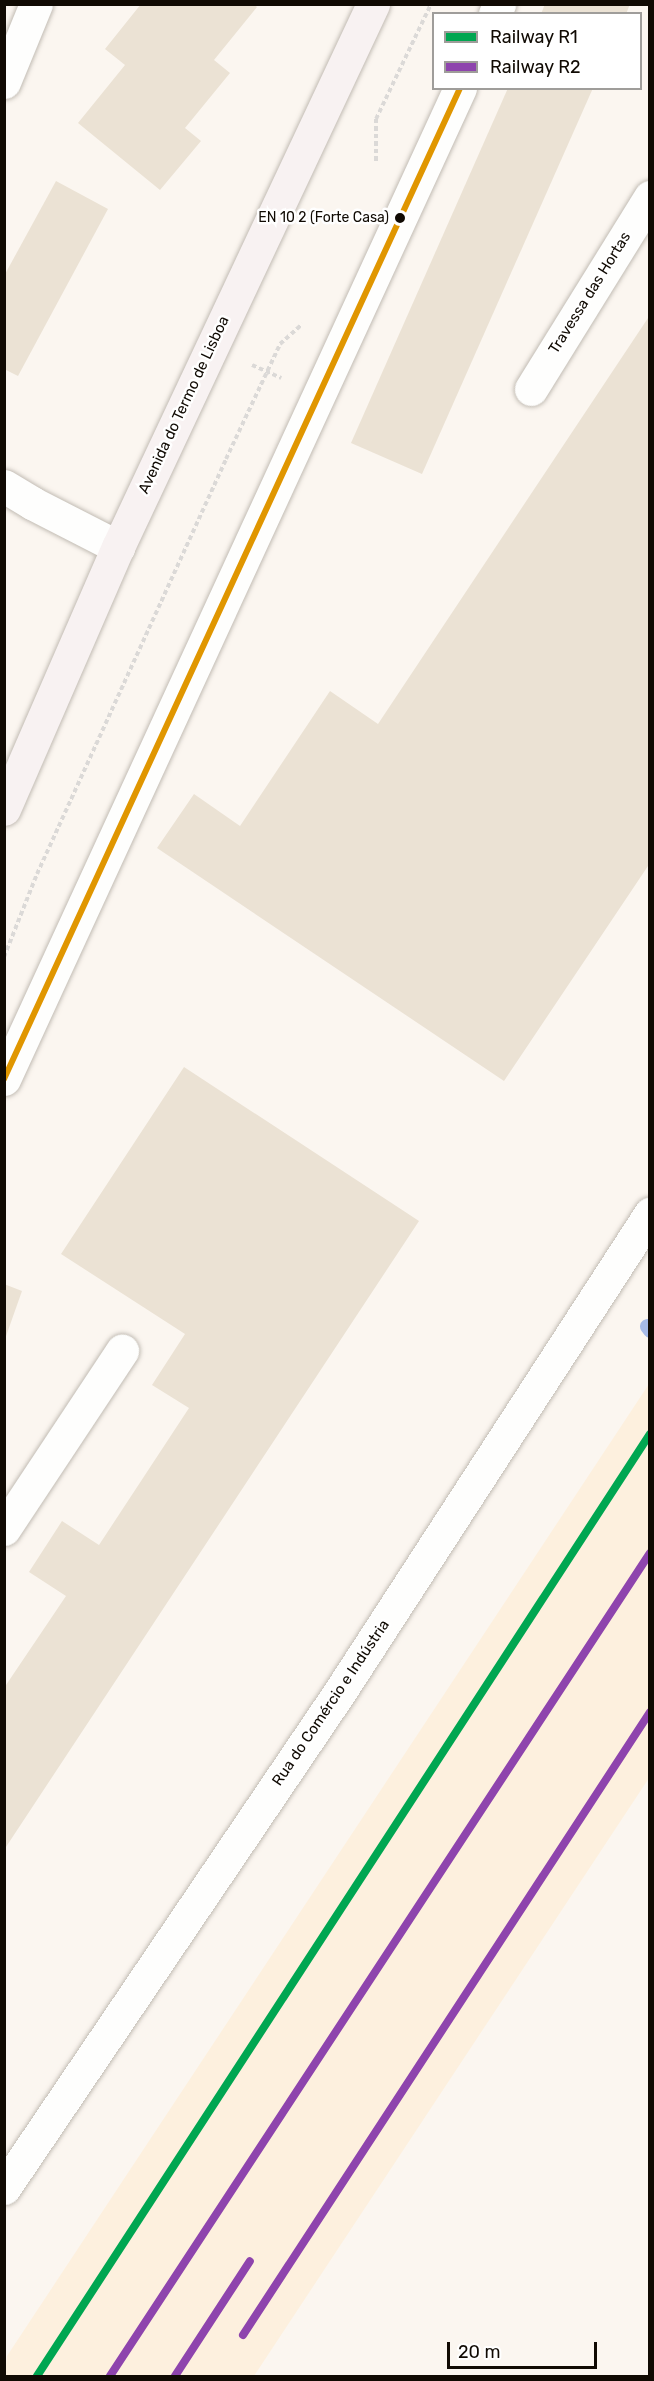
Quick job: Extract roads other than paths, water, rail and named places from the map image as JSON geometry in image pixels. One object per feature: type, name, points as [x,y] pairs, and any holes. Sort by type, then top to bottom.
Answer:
[{"type":"main road","name":"Avenida do Termo de Lisboa","points":[[4,809],[118,547],[373,4]]},
{"type":"street","points":[[4,82],[36,4]]},
{"type":"street","points":[[4,1079],[459,90]]},
{"type":"street","name":"Travessa das Hortas","points":[[531,389],[650,197]]},
{"type":"street","points":[[4,486],[118,547]]},
{"type":"street","name":"Rua do Comércio e Indústria","points":[[4,2188],[341,1690],[650,1214]]},
{"type":"street","points":[[4,1529],[122,1351]]},
{"type":"waterway","points":[[647,1326],[650,1330]]},
{"type":"rail line","name":"R1","points":[[37,2376],[650,1434]]},
{"type":"rail line","name":"R2","points":[[110,2376],[650,1553]]},
{"type":"rail line","name":"R2","points":[[243,2335],[650,1712]]},
{"type":"rail line","name":"R2","points":[[175,2376],[250,2261]]},
{"type":"place","name":"EN 10 2 (Forte Casa)","points":[[400,218]]}]
